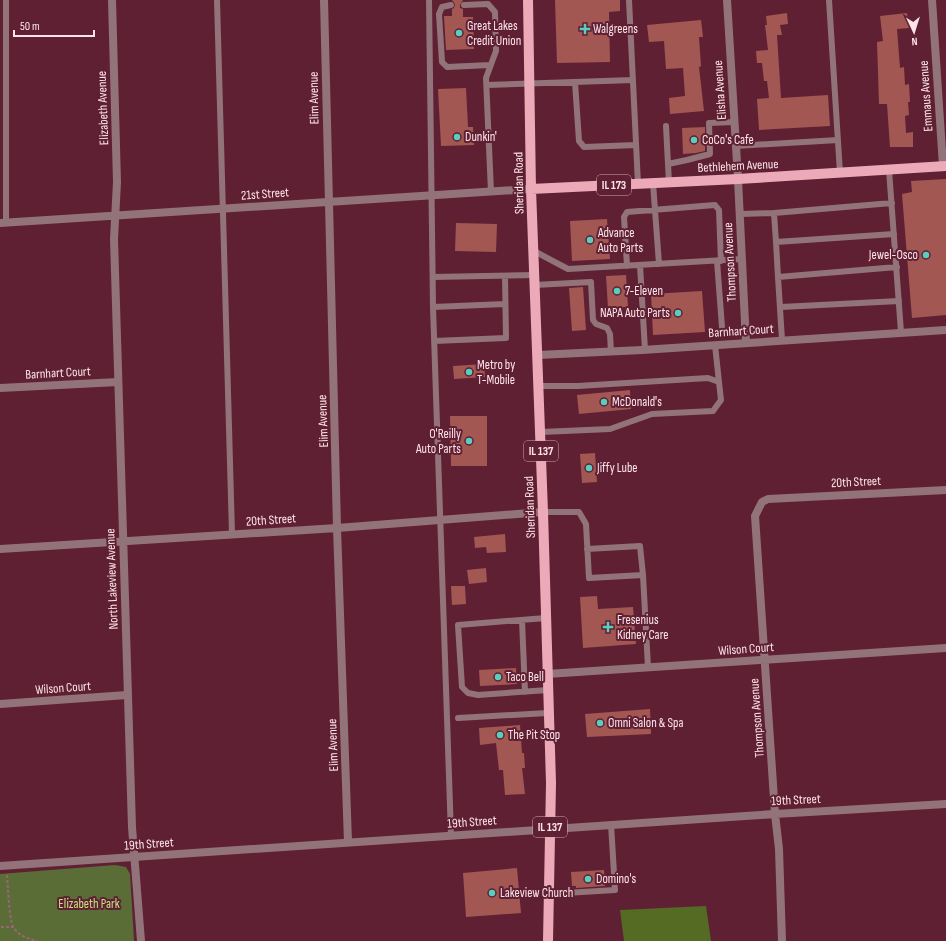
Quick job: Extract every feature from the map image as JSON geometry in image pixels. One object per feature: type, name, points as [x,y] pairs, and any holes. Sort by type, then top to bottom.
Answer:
[{"type":"main road","name":"Sheridan Road","points":[[528,0],[531,189],[544,512],[550,783],[548,941]]},
{"type":"main road","name":"Bethlehem Avenue","points":[[531,189],[669,183],[945,166]]},
{"type":"street","name":"Elizabeth Avenue","points":[[112,0],[117,182],[115,216]]},
{"type":"street","name":"Elim Avenue","points":[[324,0],[348,842]]},
{"type":"street","name":"Elisha Avenue","points":[[727,0],[738,179]]},
{"type":"street","name":"Emmaus Avenue","points":[[932,0],[945,166]]},
{"type":"street","name":"Thompson Avenue","points":[[738,179],[746,343]]},
{"type":"street","name":"21st Street","points":[[3,223],[531,189]]},
{"type":"street","name":"North Lakeview Avenue","points":[[115,216],[114,239],[127,695],[132,827],[140,941]]},
{"type":"street","name":"Barnhart Court","points":[[538,354],[611,352],[946,330]]},
{"type":"street","name":"Barnhart Court","points":[[0,388],[118,382]]},
{"type":"street","name":"20th Street","points":[[768,498],[946,490]]},
{"type":"street","name":"Thompson Avenue","points":[[768,498],[762,502],[756,516],[775,814],[779,848],[782,941]]},
{"type":"street","name":"20th Street","points":[[0,549],[338,528],[544,512]]},
{"type":"street","name":"Wilson Court","points":[[547,674],[946,648]]},
{"type":"street","name":"Wilson Court","points":[[0,704],[127,695]]},
{"type":"street","name":"19th Street","points":[[3,866],[611,824],[946,804]]},
{"type":"lane","points":[[3,223],[6,0]]},
{"type":"lane","points":[[217,0],[232,534]]},
{"type":"lane","points":[[429,0],[433,307],[451,835]]},
{"type":"lane","points":[[629,0],[638,184]]},
{"type":"lane","points":[[828,0],[840,173]]},
{"type":"lane","points":[[464,5],[488,4],[495,12],[496,51],[486,78],[491,192]]},
{"type":"lane","points":[[451,5],[442,7],[439,14],[442,62],[447,67],[490,65]]},
{"type":"lane","points":[[487,86],[530,83],[633,80]]},
{"type":"lane","points":[[575,82],[579,141],[584,147],[636,145]]},
{"type":"lane","points":[[668,164],[710,154],[709,123],[734,122]]},
{"type":"lane","points":[[666,126],[669,183]]},
{"type":"lane","points":[[736,146],[838,140]]},
{"type":"lane","points":[[889,170],[902,332]]},
{"type":"lane","points":[[653,183],[659,264]]},
{"type":"lane","points":[[740,214],[774,213],[892,203]]},
{"type":"lane","points":[[627,266],[624,217],[627,212],[715,206],[719,210],[719,261],[722,327]]},
{"type":"lane","points":[[774,213],[782,340]]},
{"type":"lane","points":[[776,242],[894,234]]},
{"type":"lane","points":[[534,251],[568,269],[742,259]]},
{"type":"lane","points":[[640,265],[645,350]]},
{"type":"lane","points":[[778,277],[897,267]]},
{"type":"lane","points":[[433,277],[504,276],[535,280],[591,282],[593,320],[596,324],[607,328],[610,334],[611,352]]},
{"type":"lane","points":[[434,341],[506,338],[504,276]]},
{"type":"lane","points":[[781,307],[899,301]]},
{"type":"lane","points":[[433,307],[505,304]]},
{"type":"lane","points":[[541,432],[610,429],[652,414],[713,411],[721,400],[716,345]]},
{"type":"lane","points":[[539,386],[578,386],[708,378],[719,382]]},
{"type":"lane","points":[[544,512],[579,512],[586,524],[589,578],[643,575]]},
{"type":"lane","points":[[587,549],[640,546],[648,668]]},
{"type":"lane","points":[[546,618],[458,625],[462,687],[468,693],[478,695],[548,690]]},
{"type":"lane","points":[[522,620],[525,692]]},
{"type":"lane","points":[[458,718],[548,714]]},
{"type":"lane","points":[[549,894],[615,890],[611,824]]},
{"type":"path","points":[[3,866],[13,927],[28,939],[37,941]]},
{"type":"path","points":[[1,927],[13,927]]},
{"type":"green space","name":"Elizabeth Park","points":[[115,865],[126,867],[130,874],[134,941],[0,941],[0,874]]},
{"type":"green space","points":[[706,906],[711,941],[624,941],[620,910]]},
{"type":"building","name":"Great Lakes Credit Union","points":[[452,0],[463,0],[460,8],[463,9],[463,17],[473,17],[474,49],[446,50],[444,16],[452,16],[452,9],[454,8],[455,4]]},
{"type":"building","name":"Walgreens","points":[[555,0],[620,0],[620,11],[609,12],[610,62],[557,63]]},
{"type":"building","points":[[787,13],[788,24],[780,25],[782,35],[777,35],[781,98],[828,95],[830,126],[759,130],[757,99],[769,98],[767,81],[764,81],[762,63],[757,63],[756,51],[768,50],[765,25],[767,25],[766,16]]},
{"type":"building","points":[[907,13],[909,28],[897,29],[900,68],[904,67],[905,85],[909,84],[910,102],[908,102],[909,115],[905,116],[906,133],[913,132],[913,147],[890,147],[887,104],[879,104],[877,42],[883,41],[880,16]]},
{"type":"building","points":[[701,20],[703,37],[699,37],[701,66],[699,67],[704,111],[670,114],[669,98],[685,96],[683,68],[666,69],[664,41],[649,42],[647,25]]},
{"type":"building","points":[[466,88],[468,127],[473,127],[474,145],[441,146],[438,89]]},
{"type":"building","name":"CoCo's Cafe","points":[[705,127],[705,151],[683,154],[682,128]]},
{"type":"building","name":"Jewel-Osco","points":[[946,179],[946,315],[912,318],[902,194],[912,192],[911,181]]},
{"type":"building","name":"Advance Auto Parts","points":[[607,219],[610,259],[572,261],[570,221]]},
{"type":"building","points":[[456,223],[497,224],[496,252],[455,251]]},
{"type":"building","name":"7-Eleven","points":[[626,275],[628,307],[608,308],[606,276]]},
{"type":"building","points":[[583,287],[586,330],[572,331],[569,288]]},
{"type":"building","name":"NAPA Auto Parts","points":[[702,291],[705,332],[653,335],[651,294]]},
{"type":"building","name":"Metro by T-Mobile","points":[[484,364],[485,377],[454,379],[453,366]]},
{"type":"building","name":"McDonald's","points":[[630,390],[631,409],[579,414],[577,395]]},
{"type":"building","name":"O'Reilly Auto Parts","points":[[450,416],[487,416],[487,466],[451,466]]},
{"type":"building","name":"Jiffy Lube","points":[[595,453],[597,482],[582,483],[580,454]]},
{"type":"building","points":[[505,534],[506,552],[487,553],[486,547],[475,548],[474,537]]},
{"type":"building","points":[[486,568],[487,582],[469,584],[467,570]]},
{"type":"building","points":[[451,586],[465,586],[466,604],[452,605]]},
{"type":"building","name":"Fresenius Kidney Care","points":[[597,596],[598,609],[633,607],[636,644],[583,648],[580,597]]},
{"type":"building","name":"Taco Bell","points":[[516,668],[517,684],[480,686],[479,670]]},
{"type":"building","points":[[650,709],[651,734],[587,737],[585,714]]},
{"type":"building","points":[[520,725],[522,753],[524,753],[525,768],[522,768],[525,794],[505,795],[503,770],[499,770],[496,743],[480,745],[479,728]]},
{"type":"building","name":"Lakeview Church","points":[[517,868],[521,913],[466,917],[463,873]]},
{"type":"building","name":"Domino's","points":[[604,870],[605,886],[576,888],[576,886],[572,886],[571,872]]},
{"type":"place","name":"Walgreens","points":[[585,29]]},
{"type":"place","name":"Great Lakes Credit Union","points":[[459,33]]},
{"type":"place","name":"Dunkin'","points":[[457,137]]},
{"type":"place","name":"CoCo's Cafe","points":[[694,140]]},
{"type":"place","name":"Advance Auto Parts","points":[[590,240]]},
{"type":"place","name":"Jewel-Osco","points":[[926,255]]},
{"type":"place","name":"7-Eleven","points":[[617,291]]},
{"type":"place","name":"NAPA Auto Parts","points":[[678,313]]},
{"type":"place","name":"Metro by T-Mobile","points":[[469,372]]},
{"type":"place","name":"McDonald's","points":[[604,402]]},
{"type":"place","name":"O'Reilly Auto Parts","points":[[469,441]]},
{"type":"place","name":"Jiffy Lube","points":[[589,468]]},
{"type":"place","name":"Fresenius Kidney Care","points":[[608,627]]},
{"type":"place","name":"Taco Bell","points":[[498,677]]},
{"type":"place","name":"Omni Salon & Spa","points":[[600,723]]},
{"type":"place","name":"The Pit Stop","points":[[500,735]]},
{"type":"place","name":"Domino's","points":[[588,879]]},
{"type":"place","name":"Lakeview Church","points":[[492,893]]}]
